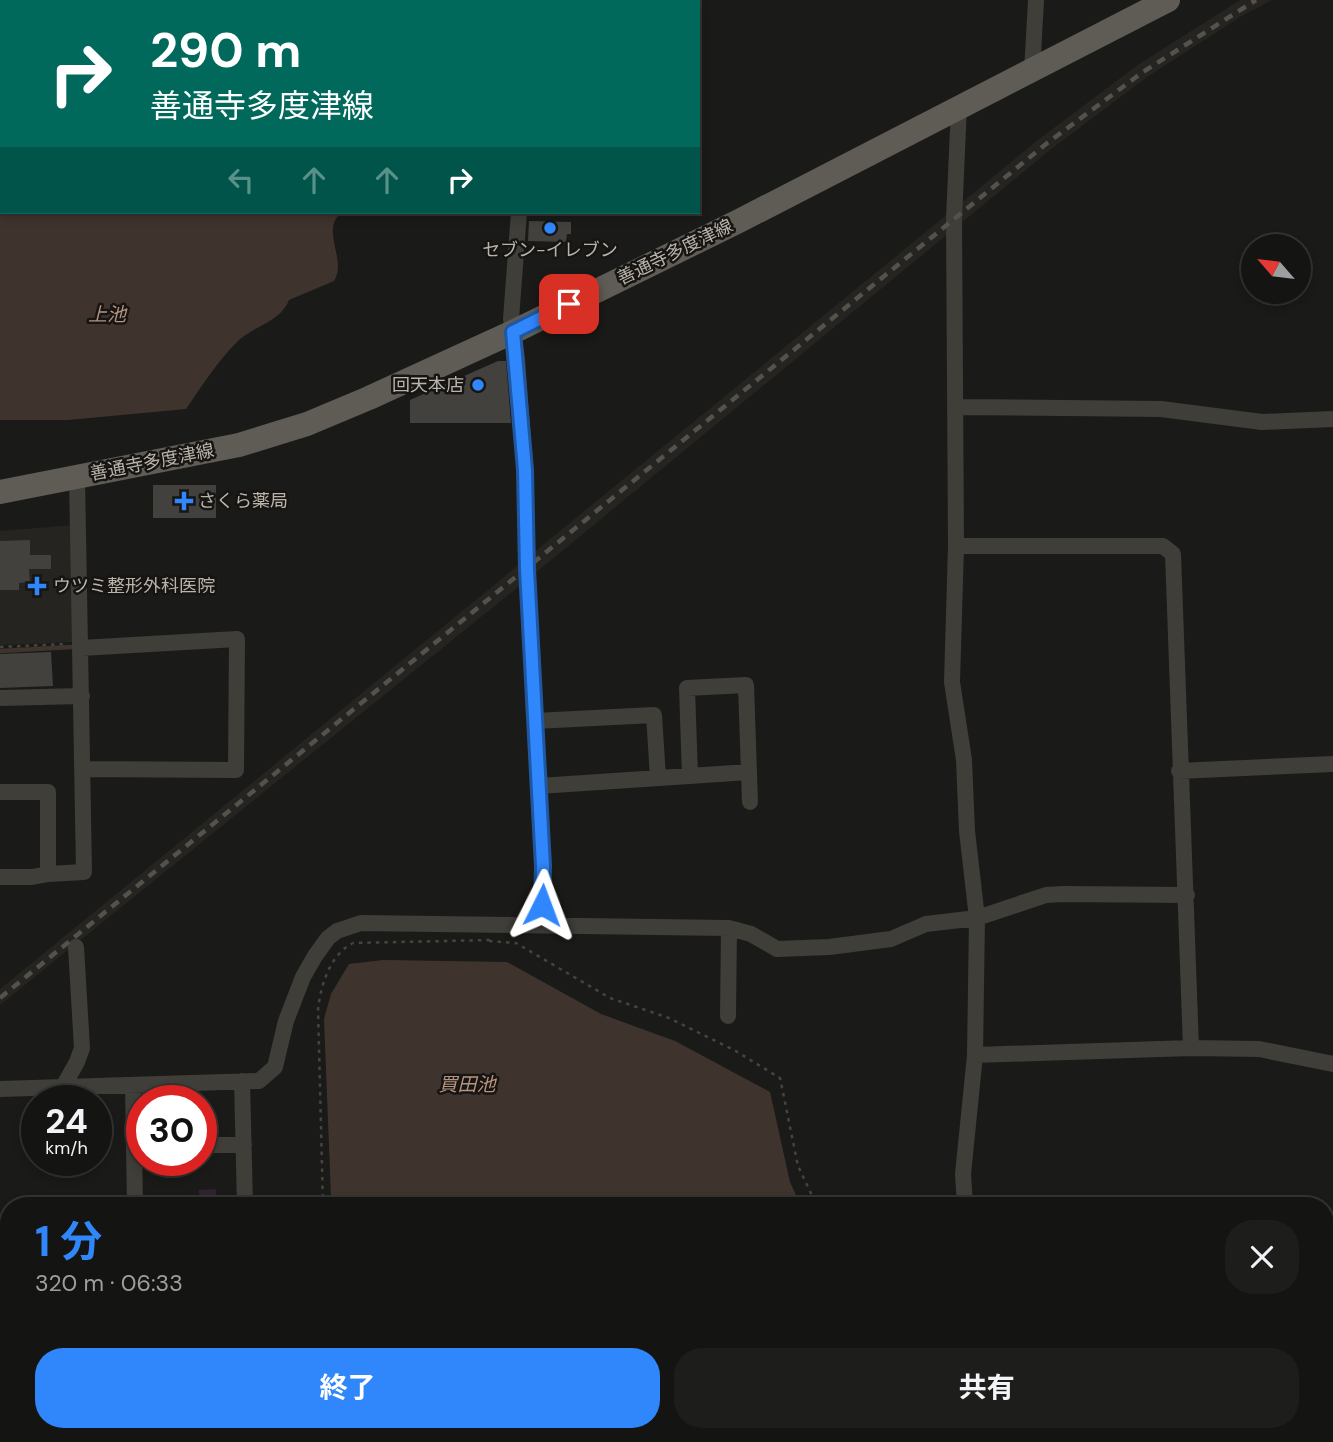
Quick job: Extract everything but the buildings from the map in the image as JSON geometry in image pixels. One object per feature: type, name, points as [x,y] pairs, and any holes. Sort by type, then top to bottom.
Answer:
[{"type":"main road","name":"善通寺多度津線","points":[[0,492],[239,445],[307,424],[513,332],[739,220],[959,106],[1032,72],[1168,0]]},
{"type":"street","points":[[1032,72],[1035,0]]},
{"type":"street","points":[[959,106],[954,219],[956,546],[952,682],[964,760],[967,831],[977,918],[975,1055],[963,1174],[964,1197]]},
{"type":"street","points":[[519,214],[511,319],[525,470],[527,569],[543,866],[541,925]]},
{"type":"street","points":[[956,407],[1161,409],[1262,422],[1333,419]]},
{"type":"street","points":[[0,877],[84,872],[77,477]]},
{"type":"street","points":[[956,546],[1163,546],[1173,554],[1191,1048]]},
{"type":"street","points":[[81,646],[237,639],[236,770],[83,769]]},
{"type":"street","points":[[690,776],[687,688],[746,685],[750,802]]},
{"type":"street","points":[[0,698],[82,696]]},
{"type":"street","points":[[535,721],[653,715],[658,778]]},
{"type":"street","points":[[1179,771],[1333,764]]},
{"type":"street","points":[[539,786],[749,772]]},
{"type":"street","points":[[0,792],[48,792],[48,874]]},
{"type":"street","points":[[133,1085],[259,1081],[275,1066],[286,1021],[303,977],[328,938],[337,931],[361,923],[729,928],[751,934],[777,949],[816,948],[891,939],[926,924],[977,918],[1046,895],[1187,895]]},
{"type":"street","points":[[728,1016],[735,984],[729,928]]},
{"type":"street","points":[[64,1085],[82,1048],[76,947]]},
{"type":"street","points":[[975,1055],[1191,1048],[1259,1049],[1333,1064]]},
{"type":"street","points":[[242,1081],[245,1197]]},
{"type":"street","points":[[0,1089],[21,1088]]},
{"type":"street","points":[[217,1145],[244,1145]]},
{"type":"street","points":[[135,1197],[136,1176]]},
{"type":"path","points":[[0,647],[81,646]]},
{"type":"path","points":[[488,941],[505,937]]},
{"type":"path","points":[[323,1197],[318,1009],[323,983],[334,961],[345,947],[353,943],[488,941],[516,943],[610,998],[669,1018],[734,1050],[780,1078],[798,1166],[813,1197]]},
{"type":"shaded area","points":[[1240,0],[1272,0],[1240,17],[1147,77],[1050,150],[528,579],[0,1005],[0,989],[1043,136],[1139,64]]},
{"type":"shaded area","name":"ウツミ整形外科医院","points":[[74,525],[75,642],[0,645],[0,531]]},
{"type":"shaded area","points":[[216,1189],[216,1197],[199,1197],[199,1190]]},
{"type":"water","name":"上池","points":[[0,214],[372,214],[339,215],[333,230],[338,265],[334,281],[289,300],[274,318],[239,340],[217,365],[186,409],[68,420],[0,420]]},
{"type":"water","name":"買田池","points":[[383,960],[507,962],[601,1014],[675,1041],[770,1092],[790,1182],[797,1197],[331,1197],[324,1019],[331,994],[349,964]]},
{"type":"waterway","points":[[0,651],[72,647]]},
{"type":"railway","points":[[0,998],[1046,144],[1143,72],[1256,0]]},
{"type":"place","name":"セブン-イレブン","points":[[550,228]]},
{"type":"place","name":"回天本店","points":[[478,385]]},
{"type":"place","name":"さくら薬局","points":[[184,501]]},
{"type":"place","name":"ウツミ整形外科医院","points":[[37,586]]},
{"type":"route","points":[[542,905],[543,866],[527,569],[525,470],[513,332],[569,304]]}]
